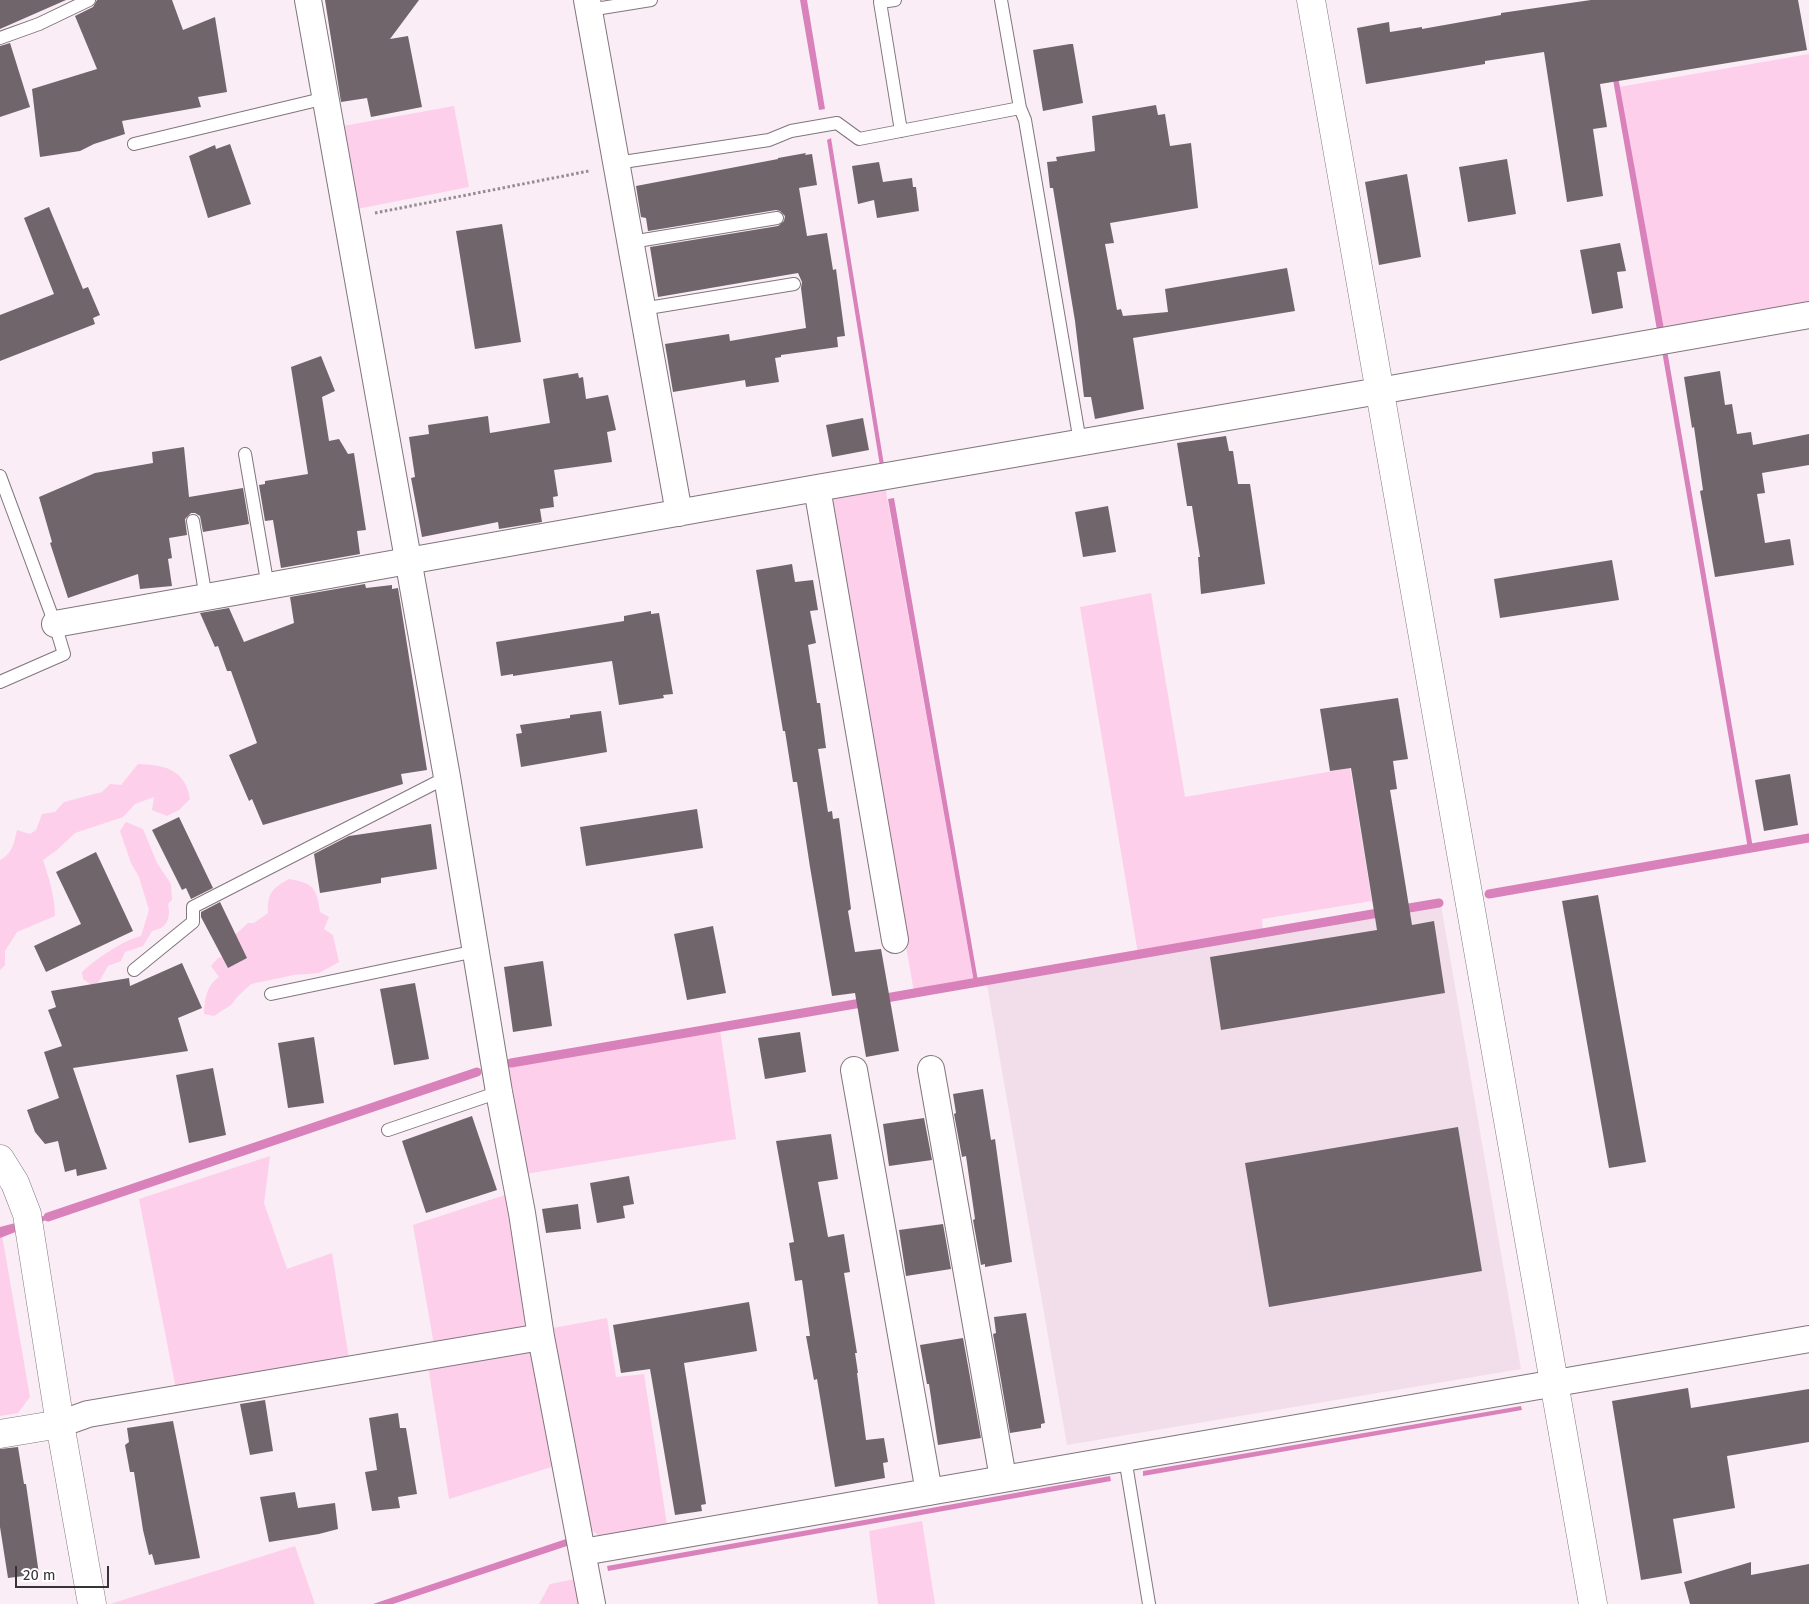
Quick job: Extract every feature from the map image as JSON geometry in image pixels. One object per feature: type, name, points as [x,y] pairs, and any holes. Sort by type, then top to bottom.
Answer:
[{"type":"street","points":[[308,0],[447,777],[499,1092],[522,1213],[541,1336],[592,1604]]},
{"type":"street","points":[[1311,0],[1593,1604]]},
{"type":"street","points":[[588,5],[679,513]]},
{"type":"street","points":[[55,624],[817,488],[1379,392],[1809,315]]},
{"type":"street","points":[[817,488],[895,940]]},
{"type":"street","points":[[854,1070],[929,1492]]},
{"type":"street","points":[[931,1070],[1003,1478]]},
{"type":"street","points":[[0,1159],[15,1183],[27,1214],[60,1424],[92,1604]]},
{"type":"street","points":[[0,1434],[60,1424],[88,1414],[541,1336]]},
{"type":"street","points":[[583,1552],[1003,1478],[1554,1385],[1809,1339]]},
{"type":"lane","points":[[0,38],[39,24],[89,0]]},
{"type":"lane","points":[[588,5],[651,0]]},
{"type":"lane","points":[[894,0],[880,2],[901,131]]},
{"type":"lane","points":[[1001,0],[1020,108],[1025,120],[1080,442]]},
{"type":"lane","points":[[134,144],[326,98]]},
{"type":"lane","points":[[617,166],[623,162],[769,140],[791,131],[837,123],[859,139],[1020,108]]},
{"type":"lane","points":[[631,242],[777,218]]},
{"type":"lane","points":[[642,309],[794,284]]},
{"type":"lane","points":[[245,454],[268,587]]},
{"type":"lane","points":[[0,476],[55,624],[64,654],[0,682]]},
{"type":"lane","points":[[193,521],[206,598]]},
{"type":"lane","points":[[134,970],[193,922],[194,907],[447,777]]},
{"type":"lane","points":[[271,994],[476,950]]},
{"type":"lane","points":[[388,1130],[499,1092]]},
{"type":"lane","points":[[1125,1458],[1149,1604]]},
{"type":"path","points":[[347,218],[617,166]]},
{"type":"shaded area","points":[[800,0],[807,0],[825,109],[819,110]]},
{"type":"shaded area","points":[[1599,0],[1604,0],[1664,329],[1657,330]]},
{"type":"shaded area","points":[[1809,54],[1809,305],[1664,329],[1619,87]]},
{"type":"shaded area","points":[[454,106],[469,187],[357,209],[343,126]]},
{"type":"shaded area","points":[[831,138],[884,465],[880,466],[827,140]]},
{"type":"shaded area","points":[[1667,350],[1753,848],[1748,849],[1662,351]]},
{"type":"shaded area","points":[[885,486],[974,982],[914,992],[828,497]]},
{"type":"shaded area","points":[[894,498],[978,981],[974,982],[888,499]]},
{"type":"shaded area","points":[[1151,593],[1185,797],[1350,768],[1372,901],[1262,919],[1263,932],[1138,954],[1080,607]]},
{"type":"shaded area","points":[[138,764],[165,768],[178,775],[184,781],[190,799],[179,810],[167,816],[152,810],[154,797],[135,804],[123,817],[75,833],[43,860],[53,895],[55,916],[17,932],[5,951],[5,965],[0,970],[0,860],[10,851],[17,830],[30,834],[36,830],[42,814],[55,812],[64,802],[102,792],[110,784],[121,785]]},
{"type":"shaded area","points":[[126,822],[143,829],[157,863],[171,884],[172,900],[168,904],[169,914],[167,922],[161,928],[152,931],[143,946],[125,952],[121,961],[108,966],[99,982],[92,985],[83,979],[82,972],[110,951],[141,936],[149,910],[139,877],[131,863],[120,831]]},
{"type":"shaded area","points":[[289,879],[304,882],[315,892],[320,912],[329,917],[324,929],[333,935],[339,962],[319,973],[294,975],[251,984],[231,1005],[214,1016],[204,1014],[206,998],[211,984],[219,977],[211,966],[218,958],[225,956],[235,935],[248,923],[254,923],[268,913],[268,901],[272,892],[278,885]]},
{"type":"shaded area","points":[[1441,905],[1521,1369],[1067,1445],[987,985]]},
{"type":"shaded area","points":[[720,1030],[736,1139],[525,1174],[505,1067]]},
{"type":"shaded area","points":[[270,1156],[264,1203],[287,1269],[332,1253],[349,1359],[176,1389],[139,1199]]},
{"type":"shaded area","points":[[508,1194],[530,1320],[523,1329],[434,1345],[413,1225]]},
{"type":"shaded area","points":[[42,1216],[48,1217],[44,1221],[0,1238],[0,1227]]},
{"type":"shaded area","points":[[2,1235],[30,1397],[18,1413],[0,1416],[0,1236]]},
{"type":"shaded area","points":[[607,1318],[616,1377],[644,1374],[667,1525],[606,1537],[599,1536],[589,1528],[553,1328]]},
{"type":"shaded area","points":[[525,1350],[536,1355],[555,1466],[449,1499],[428,1366]]},
{"type":"shaded area","points":[[1521,1406],[1522,1410],[1143,1476],[1143,1471]]},
{"type":"shaded area","points":[[1110,1476],[1111,1481],[608,1571],[607,1566]]},
{"type":"shaded area","points":[[922,1521],[935,1604],[878,1604],[869,1531]]},
{"type":"shaded area","points":[[569,1538],[570,1545],[393,1604],[373,1604]]},
{"type":"shaded area","points":[[295,1546],[315,1604],[110,1604]]},
{"type":"shaded area","points":[[575,1579],[578,1604],[539,1604],[550,1584]]},
{"type":"building","points":[[0,0],[66,0],[0,29]]},
{"type":"building","points":[[97,0],[172,0],[183,30],[215,17],[227,92],[198,97],[201,107],[122,121],[125,134],[94,144],[80,151],[40,157],[32,89],[97,69],[75,16],[93,7]]},
{"type":"building","points":[[325,0],[419,0],[390,39],[408,36],[422,107],[371,117],[367,98],[341,102]]},
{"type":"building","points":[[1591,0],[1798,0],[1807,50],[1600,84],[1607,127],[1593,129],[1603,196],[1567,202],[1544,52],[1485,61],[1485,64],[1366,84],[1357,28],[1389,22],[1390,32],[1422,27],[1422,29],[1501,15],[1501,13]]},
{"type":"building","points":[[10,43],[30,107],[0,117],[0,46]]},
{"type":"building","points":[[1073,44],[1083,103],[1043,111],[1033,50]]},
{"type":"building","points":[[1156,105],[1158,115],[1165,114],[1170,146],[1191,143],[1198,208],[1110,223],[1114,243],[1105,244],[1117,310],[1121,309],[1123,316],[1168,312],[1165,289],[1287,268],[1295,311],[1133,338],[1144,409],[1095,419],[1091,397],[1084,397],[1075,321],[1053,188],[1050,188],[1047,162],[1057,161],[1056,157],[1095,151],[1092,116]]},
{"type":"building","points":[[230,144],[251,204],[208,218],[189,156],[215,145],[216,149]]},
{"type":"building","points":[[806,153],[805,155],[812,154],[817,185],[799,188],[807,236],[827,233],[833,270],[836,269],[845,336],[837,337],[838,347],[781,355],[781,357],[775,358],[779,382],[746,387],[745,380],[673,392],[665,344],[729,334],[730,341],[806,328],[801,288],[802,282],[798,273],[658,297],[650,247],[778,226],[784,221],[785,216],[776,210],[648,231],[646,218],[641,217],[636,186]]},
{"type":"building","points":[[1507,159],[1516,214],[1468,222],[1459,167]]},
{"type":"building","points":[[879,162],[883,182],[912,178],[913,187],[916,187],[919,211],[877,218],[874,200],[858,204],[852,166]]},
{"type":"building","points":[[1407,174],[1421,257],[1379,265],[1365,182]]},
{"type":"building","points":[[49,207],[83,289],[88,287],[100,315],[93,318],[95,324],[0,361],[0,315],[54,294],[24,218]]},
{"type":"building","points":[[502,224],[521,342],[475,349],[456,231]]},
{"type":"building","points":[[1620,243],[1626,271],[1617,272],[1623,308],[1592,314],[1580,250]]},
{"type":"building","points":[[321,356],[335,391],[322,397],[329,441],[339,439],[348,454],[354,453],[366,530],[357,531],[360,554],[281,568],[273,520],[265,521],[259,485],[265,484],[265,481],[308,474],[291,367]]},
{"type":"building","points":[[1720,371],[1725,405],[1732,404],[1737,434],[1751,432],[1753,445],[1809,434],[1809,465],[1762,473],[1765,493],[1757,494],[1765,543],[1790,539],[1794,565],[1715,577],[1700,491],[1703,490],[1694,427],[1692,428],[1684,377]]},
{"type":"building","points":[[578,373],[579,378],[583,377],[586,399],[608,395],[616,430],[607,432],[612,462],[554,470],[558,496],[553,497],[554,507],[540,509],[542,522],[499,529],[498,522],[422,537],[411,478],[415,477],[409,437],[429,434],[428,425],[488,416],[490,433],[550,423],[543,379]]},
{"type":"building","points":[[863,418],[869,450],[832,457],[826,425]]},
{"type":"building","points":[[1226,436],[1229,451],[1233,451],[1238,484],[1250,484],[1265,584],[1201,594],[1198,557],[1200,557],[1192,506],[1187,506],[1177,443]]},
{"type":"building","points":[[184,447],[189,497],[243,488],[249,524],[203,532],[200,516],[191,513],[185,519],[187,535],[169,538],[172,558],[168,559],[172,586],[140,589],[138,574],[68,598],[50,543],[52,542],[39,497],[95,473],[153,463],[152,452]]},
{"type":"building","points":[[1108,506],[1116,552],[1083,557],[1075,512]]},
{"type":"building","points":[[1612,560],[1619,600],[1500,618],[1494,579]]},
{"type":"building","points":[[792,564],[795,582],[813,580],[818,610],[810,611],[816,643],[808,645],[817,703],[820,703],[826,748],[818,749],[828,812],[832,811],[833,819],[839,818],[851,909],[848,911],[855,952],[881,949],[899,1051],[866,1057],[855,993],[832,996],[797,782],[793,782],[785,731],[783,731],[756,570]]},
{"type":"building","points":[[365,584],[366,588],[392,585],[392,589],[398,588],[427,770],[401,774],[403,784],[263,825],[252,799],[249,801],[229,755],[257,743],[231,671],[227,671],[218,646],[215,647],[200,613],[229,608],[244,642],[294,623],[290,597]]},
{"type":"building","points":[[651,611],[651,614],[659,613],[673,694],[663,695],[664,698],[619,705],[612,661],[513,676],[513,674],[501,676],[496,642],[624,621],[624,616]]},
{"type":"building","points":[[1398,698],[1408,759],[1393,761],[1397,789],[1390,790],[1412,925],[1434,921],[1445,993],[1221,1030],[1210,957],[1377,930],[1351,768],[1330,771],[1320,709]]},
{"type":"building","points":[[601,711],[607,752],[521,767],[516,734],[522,733],[520,725],[570,718],[570,715]]},
{"type":"building","points":[[1790,774],[1798,825],[1764,831],[1755,780]]},
{"type":"building","points":[[697,809],[703,848],[586,866],[580,827]]},
{"type":"building","points":[[179,817],[213,888],[191,899],[186,888],[182,890],[152,830]]},
{"type":"building","points":[[431,824],[437,869],[381,878],[381,883],[320,893],[314,854],[349,836]]},
{"type":"building","points":[[96,852],[133,931],[46,972],[34,946],[81,924],[56,872]]},
{"type":"building","points":[[1598,895],[1646,1162],[1609,1168],[1562,901]]},
{"type":"building","points":[[220,902],[247,958],[228,968],[201,917],[201,912]]},
{"type":"building","points":[[713,926],[726,993],[687,1000],[674,934]]},
{"type":"building","points":[[543,961],[552,1026],[513,1032],[504,967]]},
{"type":"building","points":[[182,963],[202,1008],[178,1018],[188,1051],[73,1068],[107,1169],[77,1176],[76,1169],[65,1172],[58,1141],[45,1144],[35,1132],[27,1110],[59,1098],[44,1052],[62,1046],[48,1010],[56,1007],[51,991],[129,978],[130,986]]},
{"type":"building","points":[[415,983],[429,1059],[394,1065],[380,989]]},
{"type":"building","points":[[800,1032],[806,1072],[765,1079],[758,1038]]},
{"type":"building","points":[[314,1037],[324,1103],[288,1108],[278,1043]]},
{"type":"building","points":[[213,1068],[226,1135],[189,1143],[176,1075]]},
{"type":"building","points":[[983,1089],[991,1140],[995,1139],[1012,1262],[985,1267],[985,1264],[981,1265],[973,1220],[975,1219],[966,1156],[962,1157],[954,1114],[956,1113],[953,1094]]},
{"type":"building","points":[[472,1116],[497,1190],[426,1213],[402,1141]]},
{"type":"building","points":[[924,1118],[932,1160],[889,1166],[883,1124]]},
{"type":"building","points":[[1458,1127],[1482,1271],[1269,1307],[1245,1163]]},
{"type":"building","points":[[831,1134],[838,1179],[818,1182],[828,1237],[844,1234],[850,1272],[844,1273],[857,1353],[855,1353],[857,1373],[866,1440],[884,1438],[888,1462],[883,1463],[885,1478],[835,1487],[817,1379],[814,1380],[806,1336],[810,1336],[802,1280],[795,1281],[789,1243],[794,1242],[776,1141]]},
{"type":"building","points":[[629,1176],[634,1204],[623,1206],[625,1218],[597,1223],[590,1183]]},
{"type":"building","points":[[578,1204],[581,1229],[546,1233],[542,1209]]},
{"type":"building","points":[[943,1224],[951,1269],[906,1276],[899,1230]]},
{"type":"building","points":[[749,1302],[757,1351],[684,1363],[706,1504],[701,1505],[702,1511],[675,1515],[650,1369],[621,1373],[613,1325]]},
{"type":"building","points":[[1026,1313],[1045,1423],[1041,1424],[1041,1428],[1010,1433],[993,1334],[996,1333],[994,1317]]},
{"type":"building","points":[[963,1338],[981,1438],[938,1445],[929,1384],[927,1384],[920,1345]]},
{"type":"building","points":[[1688,1388],[1691,1408],[1809,1389],[1809,1442],[1727,1456],[1735,1508],[1673,1519],[1682,1573],[1641,1580],[1612,1401]]},
{"type":"building","points":[[265,1400],[273,1451],[250,1455],[240,1404]]},
{"type":"building","points":[[398,1413],[400,1428],[406,1428],[417,1494],[398,1497],[400,1508],[372,1511],[365,1472],[377,1470],[369,1418]]},
{"type":"building","points":[[173,1421],[200,1558],[155,1565],[152,1554],[149,1555],[143,1530],[134,1472],[130,1472],[125,1445],[129,1442],[127,1428]]},
{"type":"building","points":[[18,1447],[24,1484],[26,1484],[39,1574],[8,1578],[0,1527],[0,1449]]},
{"type":"building","points":[[295,1492],[298,1508],[335,1503],[338,1529],[269,1542],[260,1497]]},
{"type":"building","points":[[1751,1562],[1751,1575],[1809,1564],[1809,1604],[1690,1604],[1684,1582]]},
{"type":"waterway","points":[[1489,894],[1809,838]]},
{"type":"waterway","points":[[1397,910],[1439,903]]},
{"type":"waterway","points":[[880,999],[1384,912]]},
{"type":"waterway","points":[[511,1063],[867,1002]]},
{"type":"waterway","points":[[48,1217],[477,1072]]}]
